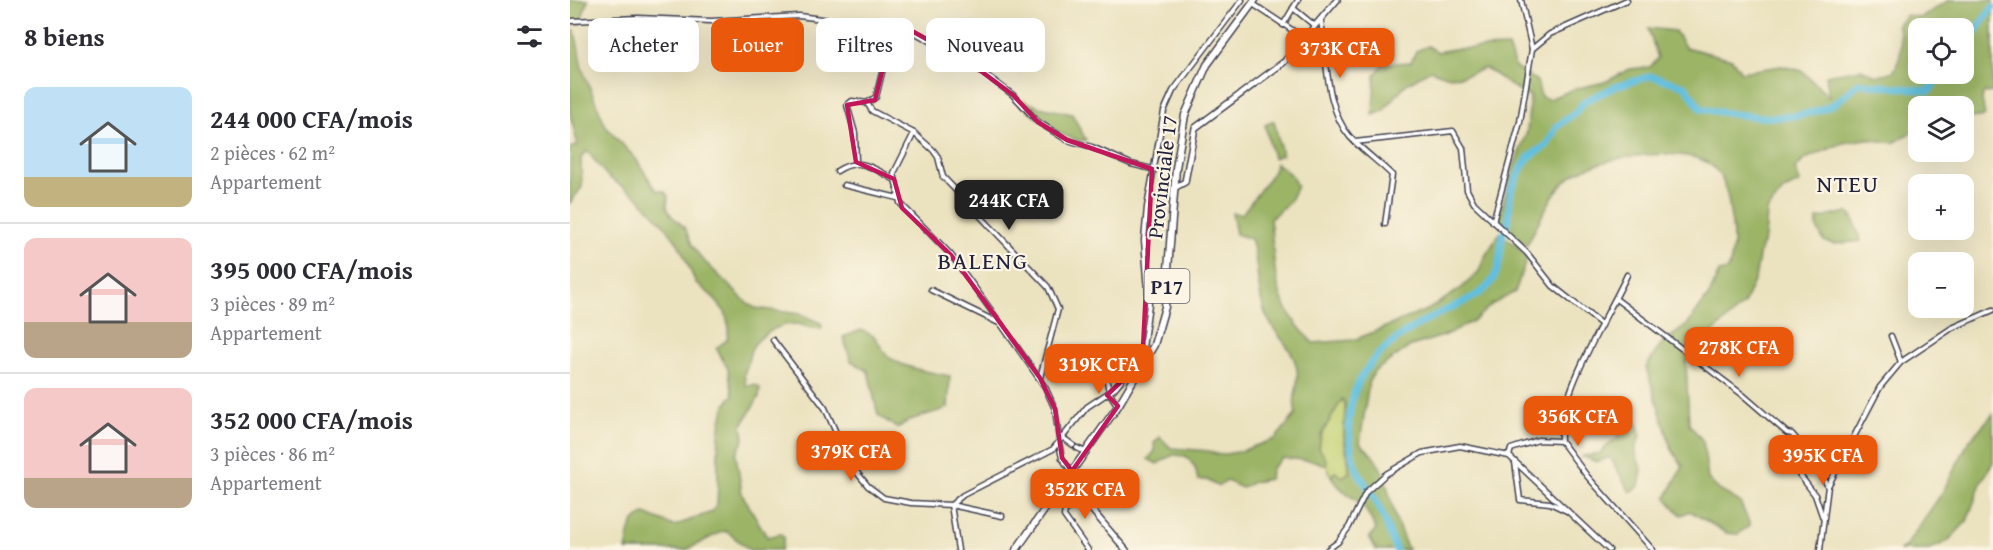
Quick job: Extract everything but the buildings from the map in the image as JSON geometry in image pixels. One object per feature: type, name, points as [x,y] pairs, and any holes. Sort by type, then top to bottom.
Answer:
[{"type":"main road","name":"Provinciale 17","points":[[1016,550],[1118,406],[1153,348],[1162,323],[1174,188],[1183,125],[1196,85],[1212,58],[1253,2]]},
{"type":"street","points":[[951,505],[963,495],[1046,454],[1060,441],[1087,407],[1110,392],[1127,376],[1143,348],[1149,298],[1144,240],[1152,169],[1164,111],[1173,91],[1242,0]]},
{"type":"street","points":[[1283,25],[1298,0]]},
{"type":"street","points":[[1174,188],[1185,182],[1195,128],[1275,70],[1316,27],[1337,0]]},
{"type":"street","points":[[1493,222],[1520,122],[1532,49],[1521,0]]},
{"type":"street","points":[[1532,49],[1550,34],[1627,0]]},
{"type":"street","points":[[1253,2],[1304,39]]},
{"type":"street","points":[[1293,8],[1316,27]]},
{"type":"street","points":[[570,21],[638,18],[711,21],[799,16],[816,18]]},
{"type":"street","points":[[1321,21],[1336,109],[1345,130],[1392,175],[1385,224]]},
{"type":"street","points":[[914,32],[970,63],[1013,95],[1038,122],[1067,140],[1092,147],[1131,164],[1152,169]]},
{"type":"street","points":[[856,162],[855,133],[846,109],[849,102],[867,103],[876,97],[882,72]]},
{"type":"street","points":[[867,103],[872,111],[914,133],[938,157],[943,177],[1035,272],[1055,297],[1057,318],[1040,378]]},
{"type":"street","points":[[1355,142],[1453,131],[1463,148],[1469,195],[1493,222],[1527,253],[1553,286],[1601,324]]},
{"type":"street","points":[[914,133],[898,164],[894,179],[902,208],[951,255],[1040,378],[1055,409],[1062,458],[1072,471],[1081,494],[1126,550]]},
{"type":"street","points":[[837,171],[849,163],[856,162],[894,179]]},
{"type":"street","points":[[844,185],[898,199]]},
{"type":"street","points":[[1627,275],[1601,324],[1569,400],[1561,441],[1587,476],[1653,550]]},
{"type":"street","points":[[931,290],[1001,324]]},
{"type":"street","points":[[1616,299],[1792,434],[1817,464],[1828,486]]},
{"type":"street","points":[[1820,550],[1828,486],[1876,392],[1901,362],[1952,328],[1993,310]]},
{"type":"street","points":[[1891,336],[1901,362]]},
{"type":"street","points":[[773,340],[825,408],[850,464],[868,486],[884,498],[911,503],[951,505],[1002,516]]},
{"type":"street","points":[[1105,371],[1110,392],[1118,406]]},
{"type":"street","points":[[1060,441],[1085,452]]},
{"type":"street","points":[[1509,456],[1511,449],[1529,442],[1561,441]]},
{"type":"street","points":[[1327,550],[1338,542],[1349,527],[1362,499],[1374,483],[1413,457],[1432,450],[1460,446],[1509,456],[1609,550]]},
{"type":"street","points":[[1515,462],[1520,500],[1550,503],[1570,513]]},
{"type":"street","points":[[1793,466],[1815,495],[1824,522]]},
{"type":"street","points":[[1081,494],[1065,511],[1064,516],[1088,550]]},
{"type":"street","points":[[951,505],[958,550]]},
{"type":"highlighted area","points":[[893,27],[912,31],[970,63],[1013,95],[1038,122],[1067,140],[1152,169],[1143,348],[1127,376],[1107,395],[1118,406],[1072,471],[1062,458],[1055,409],[1040,378],[951,255],[902,208],[894,179],[856,162],[847,105],[875,100]]},
{"type":"green space","points":[[570,0],[588,0],[580,24],[570,24]]},
{"type":"green space","points":[[1949,0],[1993,0],[1993,92],[1984,93],[1982,99],[1985,116],[1974,118],[1974,96],[1908,96],[1908,134],[1894,143],[1866,139],[1843,143],[1805,159],[1795,169],[1800,182],[1783,191],[1767,211],[1765,238],[1760,250],[1755,279],[1744,304],[1690,353],[1686,363],[1689,424],[1703,441],[1708,479],[1719,490],[1740,502],[1750,525],[1738,534],[1726,533],[1690,511],[1681,515],[1666,498],[1683,466],[1672,450],[1646,367],[1661,344],[1687,325],[1709,295],[1719,272],[1728,270],[1733,248],[1732,227],[1727,193],[1716,171],[1712,166],[1700,160],[1667,154],[1629,157],[1582,170],[1571,176],[1555,193],[1526,246],[1498,220],[1527,132],[1530,96],[1485,68],[1458,77],[1430,70],[1405,85],[1383,111],[1373,115],[1375,75],[1383,64],[1411,62],[1416,51],[1428,46],[1438,52],[1453,49],[1508,47],[1515,67],[1537,81],[1541,97],[1549,99],[1574,89],[1605,82],[1630,69],[1650,67],[1658,58],[1648,28],[1675,31],[1685,47],[1732,59],[1741,72],[1782,66],[1802,71],[1829,97],[1826,75],[1861,69],[1877,76],[1894,71],[1901,49],[1897,25],[1907,15],[1920,18]]},
{"type":"green space","points":[[570,30],[575,30],[582,68],[606,127],[636,159],[656,190],[664,191],[668,196],[667,207],[671,215],[685,228],[692,245],[701,258],[755,308],[800,314],[821,323],[822,328],[819,329],[789,324],[765,334],[752,348],[744,374],[746,386],[755,385],[760,388],[759,397],[742,425],[744,439],[736,454],[742,494],[767,537],[781,534],[784,537],[781,550],[749,550],[729,533],[723,531],[686,550],[626,550],[631,528],[639,516],[645,514],[674,526],[712,512],[717,503],[718,446],[722,416],[726,404],[733,395],[728,369],[716,348],[727,340],[729,327],[725,312],[712,296],[696,283],[679,245],[665,226],[637,196],[608,177],[587,151],[581,158],[582,187],[570,203],[570,148],[578,145],[570,115]]},
{"type":"green space","points":[[1023,100],[1039,107],[1072,114],[1086,140],[1071,138],[1052,128],[1021,104]]},
{"type":"green space","points":[[1274,121],[1282,155],[1273,158],[1265,125]]},
{"type":"green space","points":[[1276,163],[1291,175],[1297,186],[1289,202],[1270,219],[1275,272],[1282,299],[1289,313],[1313,343],[1354,340],[1429,309],[1459,290],[1478,273],[1485,256],[1500,233],[1518,247],[1527,258],[1515,292],[1491,305],[1475,320],[1446,335],[1411,346],[1375,371],[1369,381],[1360,443],[1381,469],[1397,523],[1408,550],[1376,550],[1369,538],[1376,530],[1368,514],[1360,503],[1339,487],[1331,476],[1335,472],[1342,477],[1349,473],[1349,456],[1344,436],[1345,403],[1342,399],[1321,435],[1319,448],[1327,461],[1325,465],[1315,461],[1282,458],[1272,468],[1269,479],[1253,482],[1242,488],[1227,481],[1217,486],[1207,480],[1198,480],[1195,467],[1186,456],[1173,455],[1157,464],[1148,459],[1155,451],[1154,443],[1160,437],[1171,448],[1209,451],[1219,455],[1238,452],[1275,439],[1296,414],[1294,402],[1298,376],[1295,361],[1265,313],[1251,239],[1236,234],[1232,213],[1242,214],[1272,174]]},
{"type":"green space","points":[[1847,212],[1853,218],[1861,241],[1834,244],[1824,241],[1817,228],[1817,219]]},
{"type":"green space","points":[[861,330],[876,338],[883,351],[900,364],[950,376],[948,408],[910,420],[897,428],[878,415],[868,371],[851,361],[843,337]]},
{"type":"green space","points":[[1342,399],[1346,410],[1344,438],[1349,473],[1342,478],[1335,472],[1331,476],[1319,448],[1321,435]]},
{"type":"green space","points":[[1993,414],[1993,462],[1981,483],[1967,521],[1948,541],[1929,550],[1899,550],[1905,547],[1942,493],[1969,441]]},
{"type":"green space","points":[[1637,423],[1641,436],[1636,452],[1642,469],[1639,486],[1630,492],[1610,457],[1597,462],[1581,456],[1599,454],[1611,442],[1619,438],[1618,430]]},
{"type":"waterway","points":[[1974,33],[1993,7]]},
{"type":"waterway","points":[[1507,228],[1511,190],[1529,157],[1547,145],[1556,127],[1575,113],[1585,101],[1617,86],[1651,76],[1685,86],[1701,109],[1750,116],[1782,117],[1814,112],[1830,106],[1859,83],[1929,91],[1935,84]]},
{"type":"waterway","points":[[1396,550],[1381,511],[1358,473],[1352,455],[1349,429],[1351,405],[1357,385],[1368,367],[1399,337],[1419,324],[1473,297],[1489,285],[1498,267],[1503,234]]},
{"type":"district","name":"NTEU","points":[[1848,183]]},
{"type":"district","name":"BALENG","points":[[983,260]]}]
